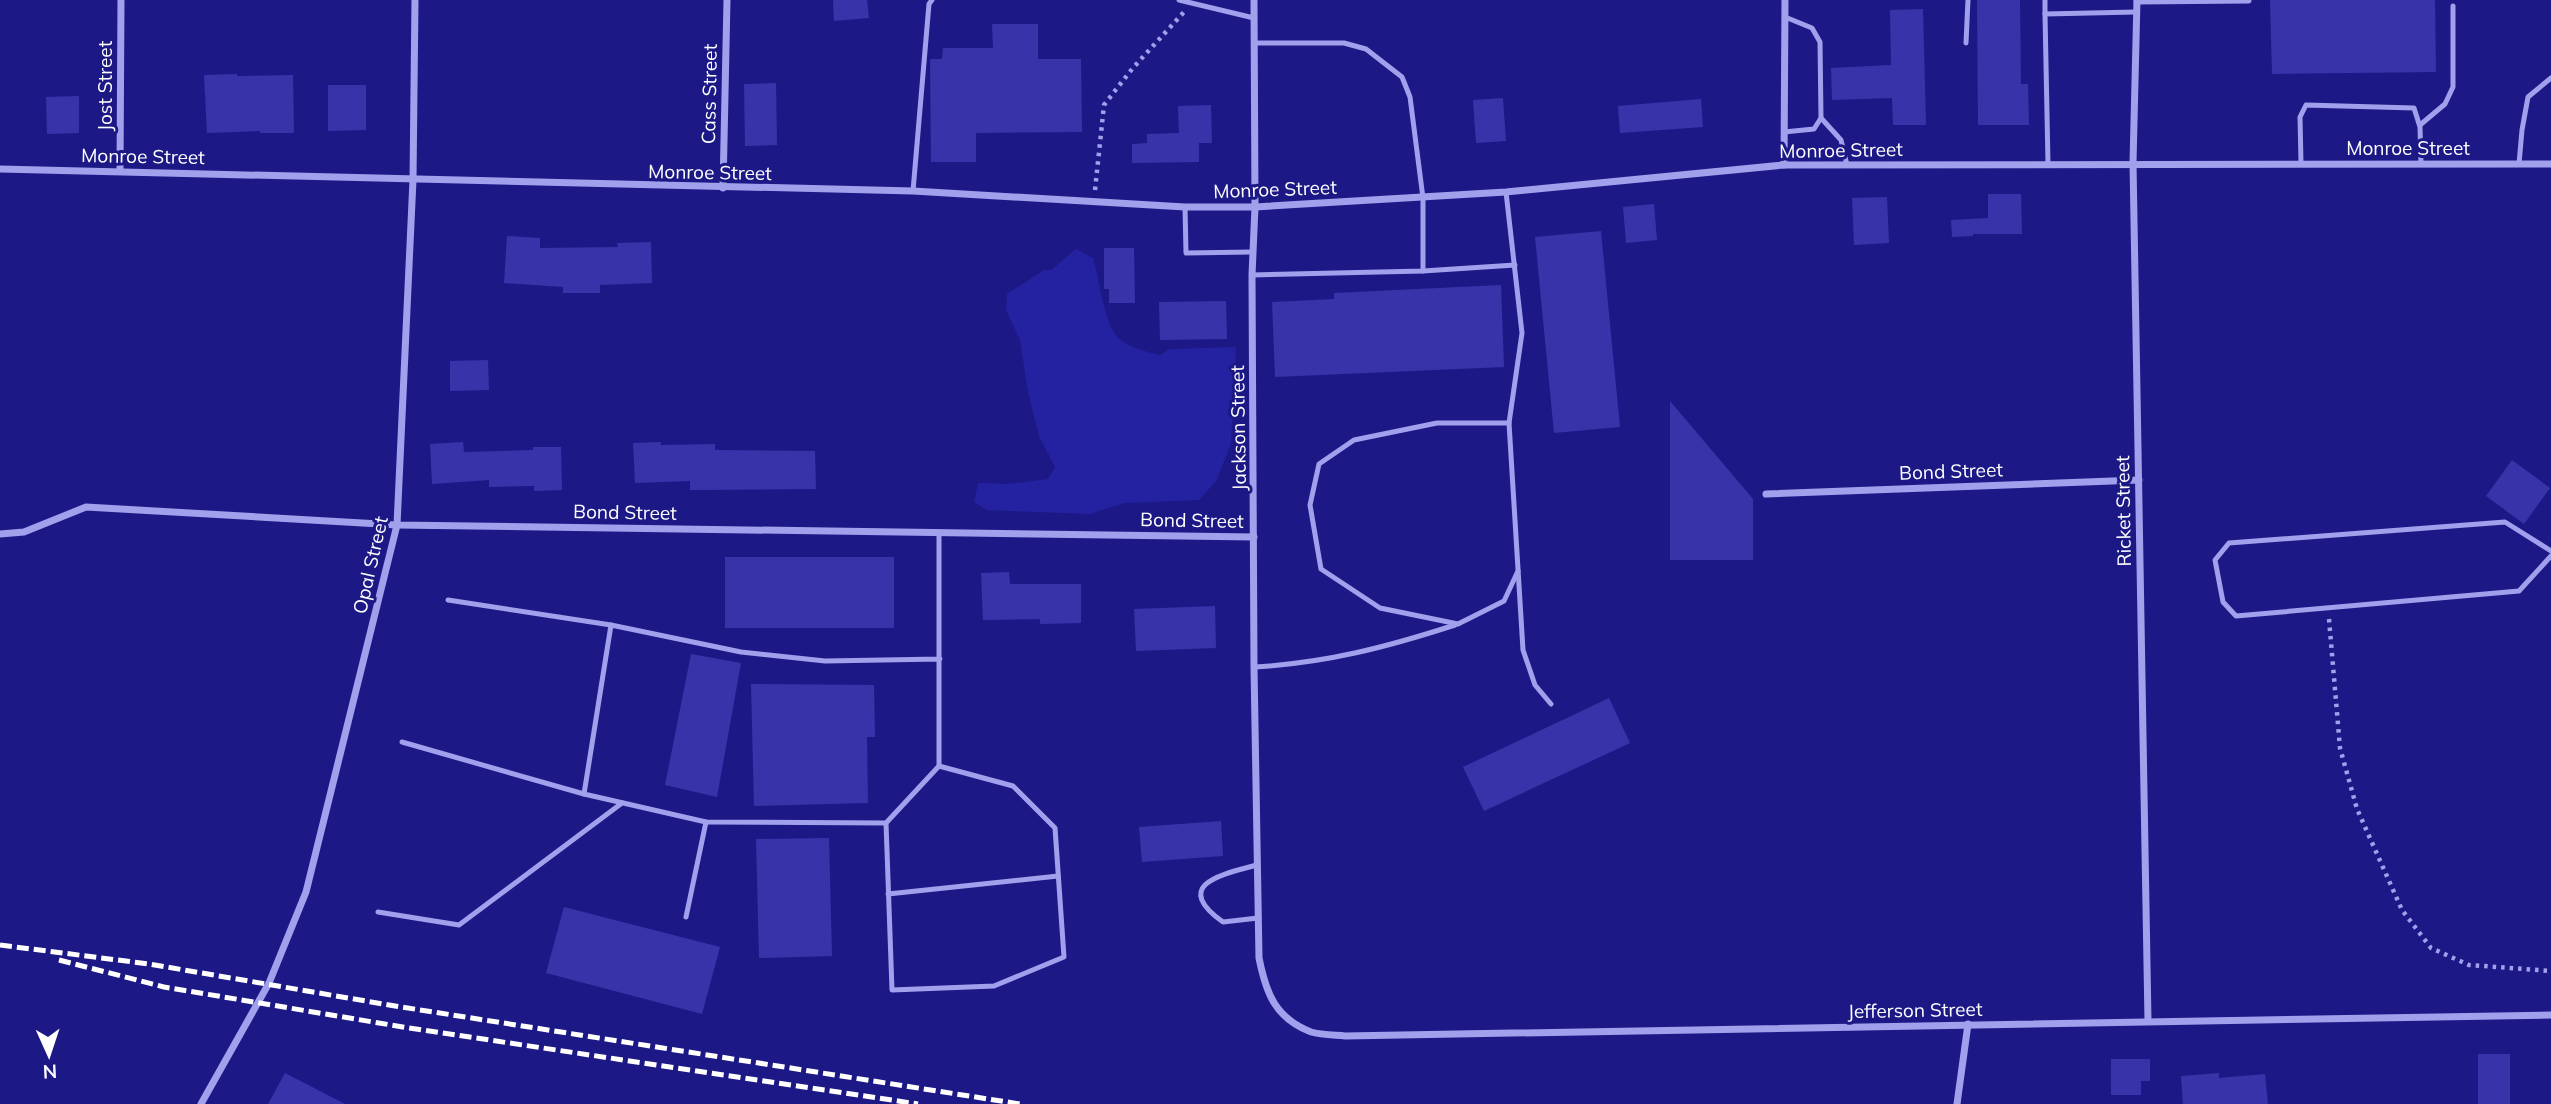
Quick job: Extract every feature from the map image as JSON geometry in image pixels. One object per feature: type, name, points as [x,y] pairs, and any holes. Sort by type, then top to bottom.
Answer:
[{"type":"street","name":"Jost Street","points":[[120,171],[121,0]]},
{"type":"street","name":"Opal Street","points":[[201,1104],[269,984],[306,892],[397,525],[413,180],[415,0]]},
{"type":"street","name":"Cass Street","points":[[723,188],[727,0]]},
{"type":"street","name":"Jackson Street","points":[[1254,0],[1254,667],[1259,958],[1265,990],[1284,1016]]},
{"type":"street","points":[[1784,165],[1785,0]]},
{"type":"street","name":"Ricket Street","points":[[2136,1],[2133,163],[2148,1021]]},
{"type":"street","name":"Monroe Street","points":[[0,169],[913,191],[1185,206],[1255,207],[1506,192],[1784,165],[2551,164]]},
{"type":"street","name":"Bond Street","points":[[1766,494],[2138,480]]},
{"type":"street","name":"Bond Street","points":[[0,534],[24,532],[86,508],[397,525],[1254,537]]},
{"type":"street","name":"Jefferson Street","points":[[1284,1016],[1312,1032],[1345,1036],[2551,1015]]},
{"type":"street","points":[[1957,1104],[1968,1024]]},
{"type":"lane","points":[[913,191],[929,4],[932,0]]},
{"type":"lane","points":[[1178,0],[1254,18]]},
{"type":"lane","points":[[1966,43],[1968,0]]},
{"type":"lane","points":[[2045,0],[2048,164]]},
{"type":"lane","points":[[2136,1],[2249,1]]},
{"type":"lane","points":[[2420,125],[2445,104],[2453,88],[2454,6]]},
{"type":"lane","points":[[2045,14],[2136,12]]},
{"type":"lane","points":[[1784,132],[1814,129],[1821,118],[1820,43],[1812,28],[1785,17]]},
{"type":"lane","points":[[1256,43],[1344,43],[1366,49],[1402,77],[1410,97],[1423,198],[1423,271]]},
{"type":"lane","points":[[2519,164],[2528,97],[2551,78]]},
{"type":"lane","points":[[2301,163],[2300,117],[2306,105],[2414,108],[2420,125],[2421,164]]},
{"type":"lane","points":[[1821,118],[1842,140],[1847,164]]},
{"type":"lane","points":[[1506,192],[1522,333],[1509,423],[1523,650],[1535,685],[1551,704]]},
{"type":"lane","points":[[1185,206],[1186,253],[1252,252]]},
{"type":"lane","points":[[1252,275],[1423,271],[1515,264]]},
{"type":"lane","points":[[1458,624],[1380,608],[1321,569],[1310,505],[1319,464],[1354,440],[1437,423],[1509,423]]},
{"type":"lane","points":[[2551,551],[2505,522],[2228,543],[2215,560],[2223,602],[2236,616],[2519,591],[2551,556]]},
{"type":"lane","points":[[939,532],[939,766],[886,823],[891,990],[994,986],[1064,957],[1055,828],[1013,786],[939,766]]},
{"type":"lane","points":[[1254,667],[1301,664],[1347,656],[1398,644],[1458,624],[1504,601],[1518,570]]},
{"type":"lane","points":[[448,600],[611,625],[741,652],[825,661],[940,659]]},
{"type":"lane","points":[[584,794],[611,625]]},
{"type":"lane","points":[[402,742],[584,794],[706,822],[886,823]]},
{"type":"lane","points":[[378,912],[459,925],[622,803]]},
{"type":"lane","points":[[686,917],[706,822]]},
{"type":"lane","points":[[1257,865],[1211,878],[1204,884],[1201,893],[1206,910],[1223,922],[1258,918]]},
{"type":"lane","points":[[888,894],[1058,876]]},
{"type":"path","points":[[1094,201],[1104,105],[1156,41],[1194,3]]},
{"type":"path","points":[[2328,608],[2340,748],[2357,809],[2402,910],[2431,948],[2469,965],[2551,971]]},
{"type":"shaded area","points":[[1076,249],[1093,258],[1107,316],[1115,334],[1124,342],[1160,355],[1170,349],[1236,347],[1231,444],[1216,481],[1199,500],[1124,503],[1090,514],[987,510],[974,502],[978,483],[1008,484],[1048,479],[1055,467],[1039,436],[1028,392],[1020,340],[1006,310],[1007,294],[1044,270],[1051,270]]},
{"type":"building","points":[[833,0],[867,0],[869,18],[834,21]]},
{"type":"building","points":[[1977,0],[2020,0],[2021,84],[2028,84],[2029,125],[1978,125]]},
{"type":"building","points":[[2270,0],[2435,0],[2436,72],[2272,74]]},
{"type":"building","points":[[1923,9],[1926,125],[1893,125],[1892,98],[1832,100],[1831,68],[1891,65],[1890,10]]},
{"type":"building","points":[[992,24],[1038,24],[1038,59],[1081,59],[1082,132],[976,133],[976,162],[931,162],[930,59],[942,59],[943,48],[993,48]]},
{"type":"building","points":[[204,75],[293,75],[294,133],[207,133]]},
{"type":"building","points":[[776,83],[777,145],[745,146],[744,84]]},
{"type":"building","points":[[328,85],[366,85],[366,130],[328,131]]},
{"type":"building","points":[[79,96],[79,133],[47,134],[46,97]]},
{"type":"building","points":[[1503,98],[1506,141],[1476,143],[1473,100]]},
{"type":"building","points":[[1701,99],[1703,127],[1620,133],[1618,106]]},
{"type":"building","points":[[1211,105],[1212,143],[1199,143],[1199,162],[1132,163],[1132,144],[1147,143],[1147,134],[1179,133],[1178,106]]},
{"type":"building","points":[[1988,194],[2021,194],[2022,234],[1952,237],[1951,220],[1988,218]]},
{"type":"building","points":[[1887,197],[1889,243],[1854,245],[1852,198]]},
{"type":"building","points":[[1654,204],[1657,240],[1626,243],[1623,207]]},
{"type":"building","points":[[1601,231],[1620,427],[1554,433],[1535,237]]},
{"type":"building","points":[[507,236],[540,238],[540,248],[618,247],[617,243],[651,242],[652,283],[600,285],[600,293],[563,293],[563,287],[504,283]]},
{"type":"building","points":[[1104,248],[1134,248],[1135,303],[1109,303],[1109,289],[1104,289]]},
{"type":"building","points":[[1501,285],[1504,367],[1275,377],[1272,302],[1334,299],[1334,293]]},
{"type":"building","points":[[1226,301],[1227,339],[1160,340],[1159,302]]},
{"type":"building","points":[[488,360],[489,390],[450,391],[450,361]]},
{"type":"building","points":[[1670,401],[1753,499],[1753,560],[1670,560]]},
{"type":"building","points":[[463,442],[464,452],[561,447],[562,490],[534,491],[534,486],[489,487],[489,480],[432,484],[430,444]]},
{"type":"building","points":[[661,442],[661,445],[715,444],[715,450],[815,451],[816,489],[690,490],[690,481],[635,483],[633,443]]},
{"type":"building","points":[[2512,460],[2550,488],[2524,524],[2486,496]]},
{"type":"building","points":[[725,557],[894,557],[894,628],[725,628]]},
{"type":"building","points":[[1009,572],[1010,584],[1081,584],[1081,623],[1040,624],[1040,619],[983,620],[981,573]]},
{"type":"building","points":[[1215,606],[1216,648],[1136,651],[1134,609]]},
{"type":"building","points":[[691,654],[741,663],[717,797],[665,785]]},
{"type":"building","points":[[751,684],[874,685],[875,737],[867,737],[868,803],[754,806]]},
{"type":"building","points":[[1609,698],[1630,743],[1484,811],[1463,767]]},
{"type":"building","points":[[1221,821],[1223,856],[1142,862],[1139,827]]},
{"type":"building","points":[[829,838],[832,956],[759,958],[756,839]]},
{"type":"building","points":[[564,907],[720,947],[702,1014],[546,973]]},
{"type":"building","points":[[2478,1054],[2510,1054],[2510,1104],[2478,1104]]},
{"type":"building","points":[[2111,1059],[2150,1059],[2150,1081],[2141,1081],[2141,1095],[2111,1095]]},
{"type":"building","points":[[285,1073],[345,1104],[268,1104]]},
{"type":"building","points":[[2219,1073],[2219,1078],[2265,1074],[2268,1104],[2183,1104],[2181,1076]]},
{"type":"railway","points":[[0,945],[149,964],[395,1006],[1020,1104]]},
{"type":"railway","points":[[59,960],[164,987],[409,1028],[918,1104]]}]
